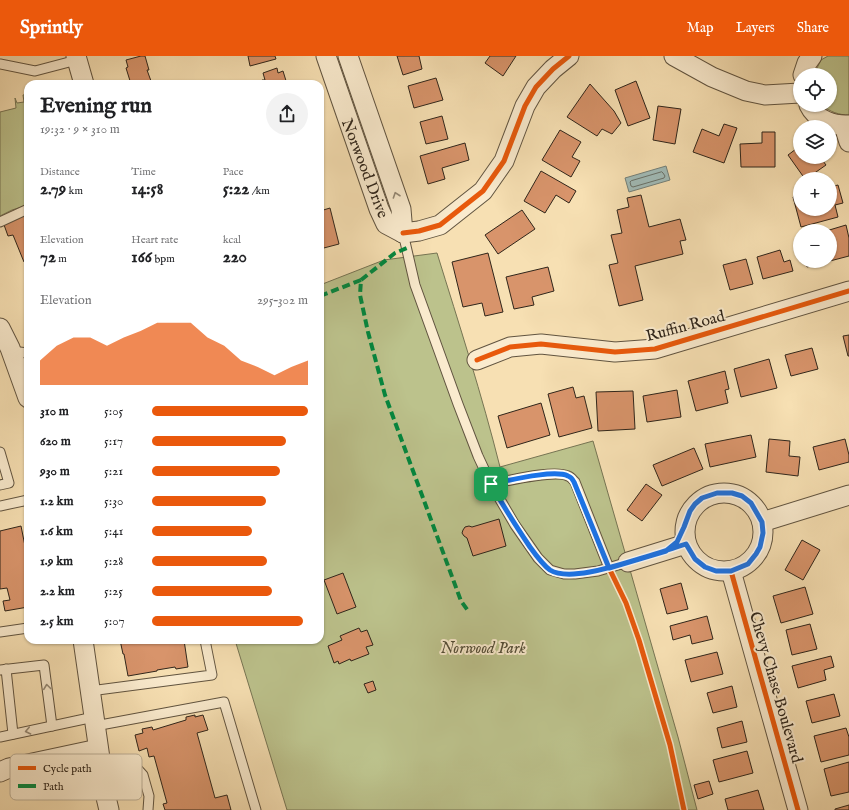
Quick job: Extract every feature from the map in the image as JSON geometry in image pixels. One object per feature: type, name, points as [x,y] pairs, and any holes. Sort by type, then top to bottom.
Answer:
[{"type":"street","name":"Norwood Drive","points":[[326,56],[379,209],[386,224],[403,233]]},
{"type":"street","points":[[403,233],[419,231],[440,225],[483,191],[504,160],[525,106],[536,87],[553,69],[569,56]]},
{"type":"street","points":[[674,56],[712,77],[746,91],[765,95],[793,93]]},
{"type":"street","points":[[805,68],[812,56]]},
{"type":"street","points":[[77,58],[83,80]]},
{"type":"street","name":"Norwood Drive","points":[[350,63],[401,210],[403,233]]},
{"type":"street","points":[[333,77],[350,63]]},
{"type":"street","points":[[814,112],[818,117],[829,123],[841,126],[847,131]]},
{"type":"street","name":"Ruffin Road","points":[[477,360],[510,348],[541,344],[615,352],[656,349],[849,291]]},
{"type":"street","points":[[0,328],[20,352],[24,375]]},
{"type":"street","points":[[717,493],[732,493],[742,496],[751,503],[762,522],[763,533],[760,547],[756,554],[748,564],[731,571],[716,571],[705,567],[695,559],[685,536],[690,511],[695,504],[702,498],[717,493]]},
{"type":"street","points":[[762,522],[849,495]]},
{"type":"street","points":[[628,562],[666,551],[685,536]]},
{"type":"street","name":"Chevy Chase Boulevard","points":[[731,571],[798,810]]},
{"type":"street","points":[[84,644],[99,754]]},
{"type":"street","points":[[0,772],[10,768]]},
{"type":"street","points":[[107,800],[109,810]]},
{"type":"lane","points":[[0,64],[35,71],[77,58]]},
{"type":"lane","points":[[0,222],[24,211]]},
{"type":"lane","points":[[403,233],[415,285],[478,456],[491,484],[514,525],[538,558],[550,570],[564,574],[575,574],[609,568],[628,562]]},
{"type":"lane","points":[[0,452],[9,483],[0,484]]},
{"type":"lane","points":[[491,484],[547,474],[569,476],[574,482],[609,568]]},
{"type":"lane","points":[[0,506],[24,501]]},
{"type":"lane","points":[[0,632],[24,629]]},
{"type":"lane","points":[[90,691],[212,675],[206,644]]},
{"type":"lane","points":[[13,734],[3,670],[44,665],[52,726]]},
{"type":"lane","points":[[0,737],[52,726],[224,702],[256,810]]},
{"type":"lane","points":[[142,774],[148,796],[148,810]]},
{"type":"green space","points":[[828,56],[849,56],[849,115],[833,112],[837,112],[837,68],[817,68],[821,60]]},
{"type":"green space","points":[[15,98],[17,103],[24,102],[24,206],[0,216],[0,112],[16,108]]},
{"type":"green space","name":"Norwood Park","points":[[437,253],[478,386],[500,467],[593,441],[678,737],[697,810],[287,810],[236,644],[324,644],[324,283],[384,260]]},
{"type":"water","points":[[666,166],[670,180],[629,192],[625,178]]},
{"type":"building","points":[[145,56],[149,70],[147,70],[151,80],[130,80],[126,68],[128,67],[126,60]]},
{"type":"building","points":[[248,56],[275,56],[276,59],[250,66]]},
{"type":"building","points":[[397,56],[419,56],[422,69],[403,75]]},
{"type":"building","points":[[490,56],[516,56],[503,76],[485,63]]},
{"type":"building","points":[[277,68],[278,73],[283,71],[286,80],[265,80],[263,73]]},
{"type":"building","points":[[436,78],[443,100],[414,108],[408,86]]},
{"type":"building","points":[[636,81],[650,118],[628,126],[615,90]]},
{"type":"building","points":[[590,84],[614,111],[621,123],[612,134],[602,129],[597,136],[567,117]]},
{"type":"building","points":[[658,106],[681,109],[675,144],[653,140]]},
{"type":"building","points":[[442,116],[448,139],[426,144],[420,122]]},
{"type":"building","points":[[724,124],[737,128],[724,163],[693,152],[702,129],[719,136]]},
{"type":"building","points":[[560,130],[581,142],[572,157],[580,161],[571,177],[542,160]]},
{"type":"building","points":[[762,132],[775,132],[775,167],[741,167],[740,144],[762,143]]},
{"type":"building","points":[[465,143],[469,160],[442,168],[445,179],[428,184],[420,156]]},
{"type":"building","points":[[793,151],[793,162],[788,155]]},
{"type":"building","points":[[794,164],[826,165],[816,172],[800,172]]},
{"type":"building","points":[[541,171],[576,191],[569,203],[556,195],[545,213],[524,201]]},
{"type":"building","points":[[837,185],[843,203],[837,204]]},
{"type":"building","points":[[641,195],[649,227],[680,219],[686,240],[680,241],[683,254],[635,266],[643,300],[619,306],[609,265],[618,263],[611,235],[622,233],[617,210],[629,207],[627,198]]},
{"type":"building","points":[[330,208],[339,244],[324,248],[324,210]]},
{"type":"building","points":[[522,210],[535,229],[498,254],[485,235]]},
{"type":"building","points":[[837,213],[838,217],[812,224],[800,224],[798,216],[837,216]]},
{"type":"building","points":[[24,214],[24,262],[13,235],[8,236],[3,222]]},
{"type":"building","points":[[846,225],[849,238],[849,256],[837,259],[837,228]]},
{"type":"building","points":[[780,250],[784,262],[790,260],[793,271],[763,279],[757,257]]},
{"type":"building","points":[[488,253],[503,312],[485,316],[482,303],[463,307],[452,262]]},
{"type":"building","points":[[746,259],[753,284],[730,290],[723,265]]},
{"type":"building","points":[[548,267],[554,291],[532,297],[534,305],[514,309],[506,277]]},
{"type":"building","points":[[849,335],[849,356],[848,356],[843,336]]},
{"type":"building","points":[[812,348],[818,369],[791,376],[785,355]]},
{"type":"building","points":[[769,359],[777,388],[741,397],[734,369]]},
{"type":"building","points":[[725,371],[729,389],[725,390],[728,403],[696,411],[688,381]]},
{"type":"building","points":[[573,387],[576,398],[584,396],[592,428],[559,437],[548,394]]},
{"type":"building","points":[[677,390],[681,417],[647,422],[643,396]]},
{"type":"building","points":[[633,391],[635,429],[598,431],[596,392]]},
{"type":"building","points":[[541,403],[550,435],[507,448],[498,416]]},
{"type":"building","points":[[751,435],[756,457],[710,467],[705,444]]},
{"type":"building","points":[[769,439],[790,441],[789,456],[800,457],[798,476],[766,472]]},
{"type":"building","points":[[845,439],[849,462],[819,470],[813,447]]},
{"type":"building","points":[[694,448],[703,469],[662,486],[653,465]]},
{"type":"building","points":[[646,484],[662,495],[642,521],[627,510]]},
{"type":"building","points":[[499,519],[506,546],[473,556],[467,538],[462,533],[465,527],[472,527]]},
{"type":"building","points":[[21,526],[24,541],[24,608],[5,611],[3,601],[10,600],[7,588],[0,589],[0,531]]},
{"type":"building","points":[[802,540],[820,550],[803,580],[785,570]]},
{"type":"building","points":[[343,573],[356,607],[337,614],[324,580]]},
{"type":"building","points":[[681,583],[688,609],[667,614],[660,589]]},
{"type":"building","points":[[805,587],[813,614],[781,623],[773,596]]},
{"type":"building","points":[[707,616],[713,639],[692,644],[690,635],[673,640],[670,626]]},
{"type":"building","points":[[810,624],[817,649],[792,655],[786,630]]},
{"type":"building","points":[[359,628],[361,632],[367,630],[373,645],[366,647],[369,654],[351,661],[350,659],[339,664],[338,661],[334,663],[328,646],[342,640],[340,636]]},
{"type":"building","points":[[121,644],[185,644],[188,667],[176,669],[175,667],[128,676]]},
{"type":"building","points":[[717,652],[723,674],[691,682],[685,660]]},
{"type":"building","points":[[831,656],[834,667],[824,670],[826,680],[798,688],[792,666]]},
{"type":"building","points":[[373,681],[376,690],[368,693],[364,684]]},
{"type":"building","points":[[732,686],[737,707],[713,713],[707,693]]},
{"type":"building","points":[[834,694],[840,716],[812,723],[806,701]]},
{"type":"building","points":[[195,715],[195,717],[203,715],[208,730],[197,733],[215,798],[227,795],[231,810],[165,810],[163,804],[167,803],[154,756],[149,757],[147,748],[139,751],[135,735],[143,733],[142,729],[152,727],[153,730],[186,720],[186,717]]},
{"type":"building","points":[[742,721],[747,742],[722,748],[717,728]]},
{"type":"building","points":[[846,728],[849,737],[849,755],[821,762],[814,736]]},
{"type":"building","points":[[747,751],[753,773],[719,782],[713,760]]},
{"type":"building","points":[[849,762],[849,792],[831,796],[824,769]]},
{"type":"building","points":[[709,781],[713,794],[698,799],[694,785]]},
{"type":"building","points":[[758,790],[764,810],[728,810],[725,799]]},
{"type":"building","points":[[849,805],[849,810],[835,810],[835,809]]},
{"type":"marked path","points":[[361,280],[395,253],[407,248]]},
{"type":"marked path","points":[[324,294],[361,280],[360,295],[368,332],[385,395],[461,601],[469,612]]},
{"type":"cycle path","points":[[403,233],[419,231],[440,225],[483,191],[504,161],[525,106],[536,87],[553,69],[569,56]]},
{"type":"cycle path","points":[[477,360],[510,347],[541,344],[615,352],[655,349],[849,291]]},
{"type":"cycle path","points":[[609,568],[626,603],[639,640],[670,745],[684,810]]},
{"type":"cycle path","points":[[731,571],[798,810]]},
{"type":"route","points":[[491,484],[514,525],[538,558],[550,570],[564,574],[598,571],[609,568],[666,551],[686,544],[695,559],[705,567],[716,571],[731,571],[748,564],[760,547],[763,533],[762,522],[751,503],[742,496],[732,493],[717,493],[702,498],[695,504],[690,511],[677,542],[666,551],[628,562],[609,568],[574,482],[569,476],[547,474],[491,484]]}]
